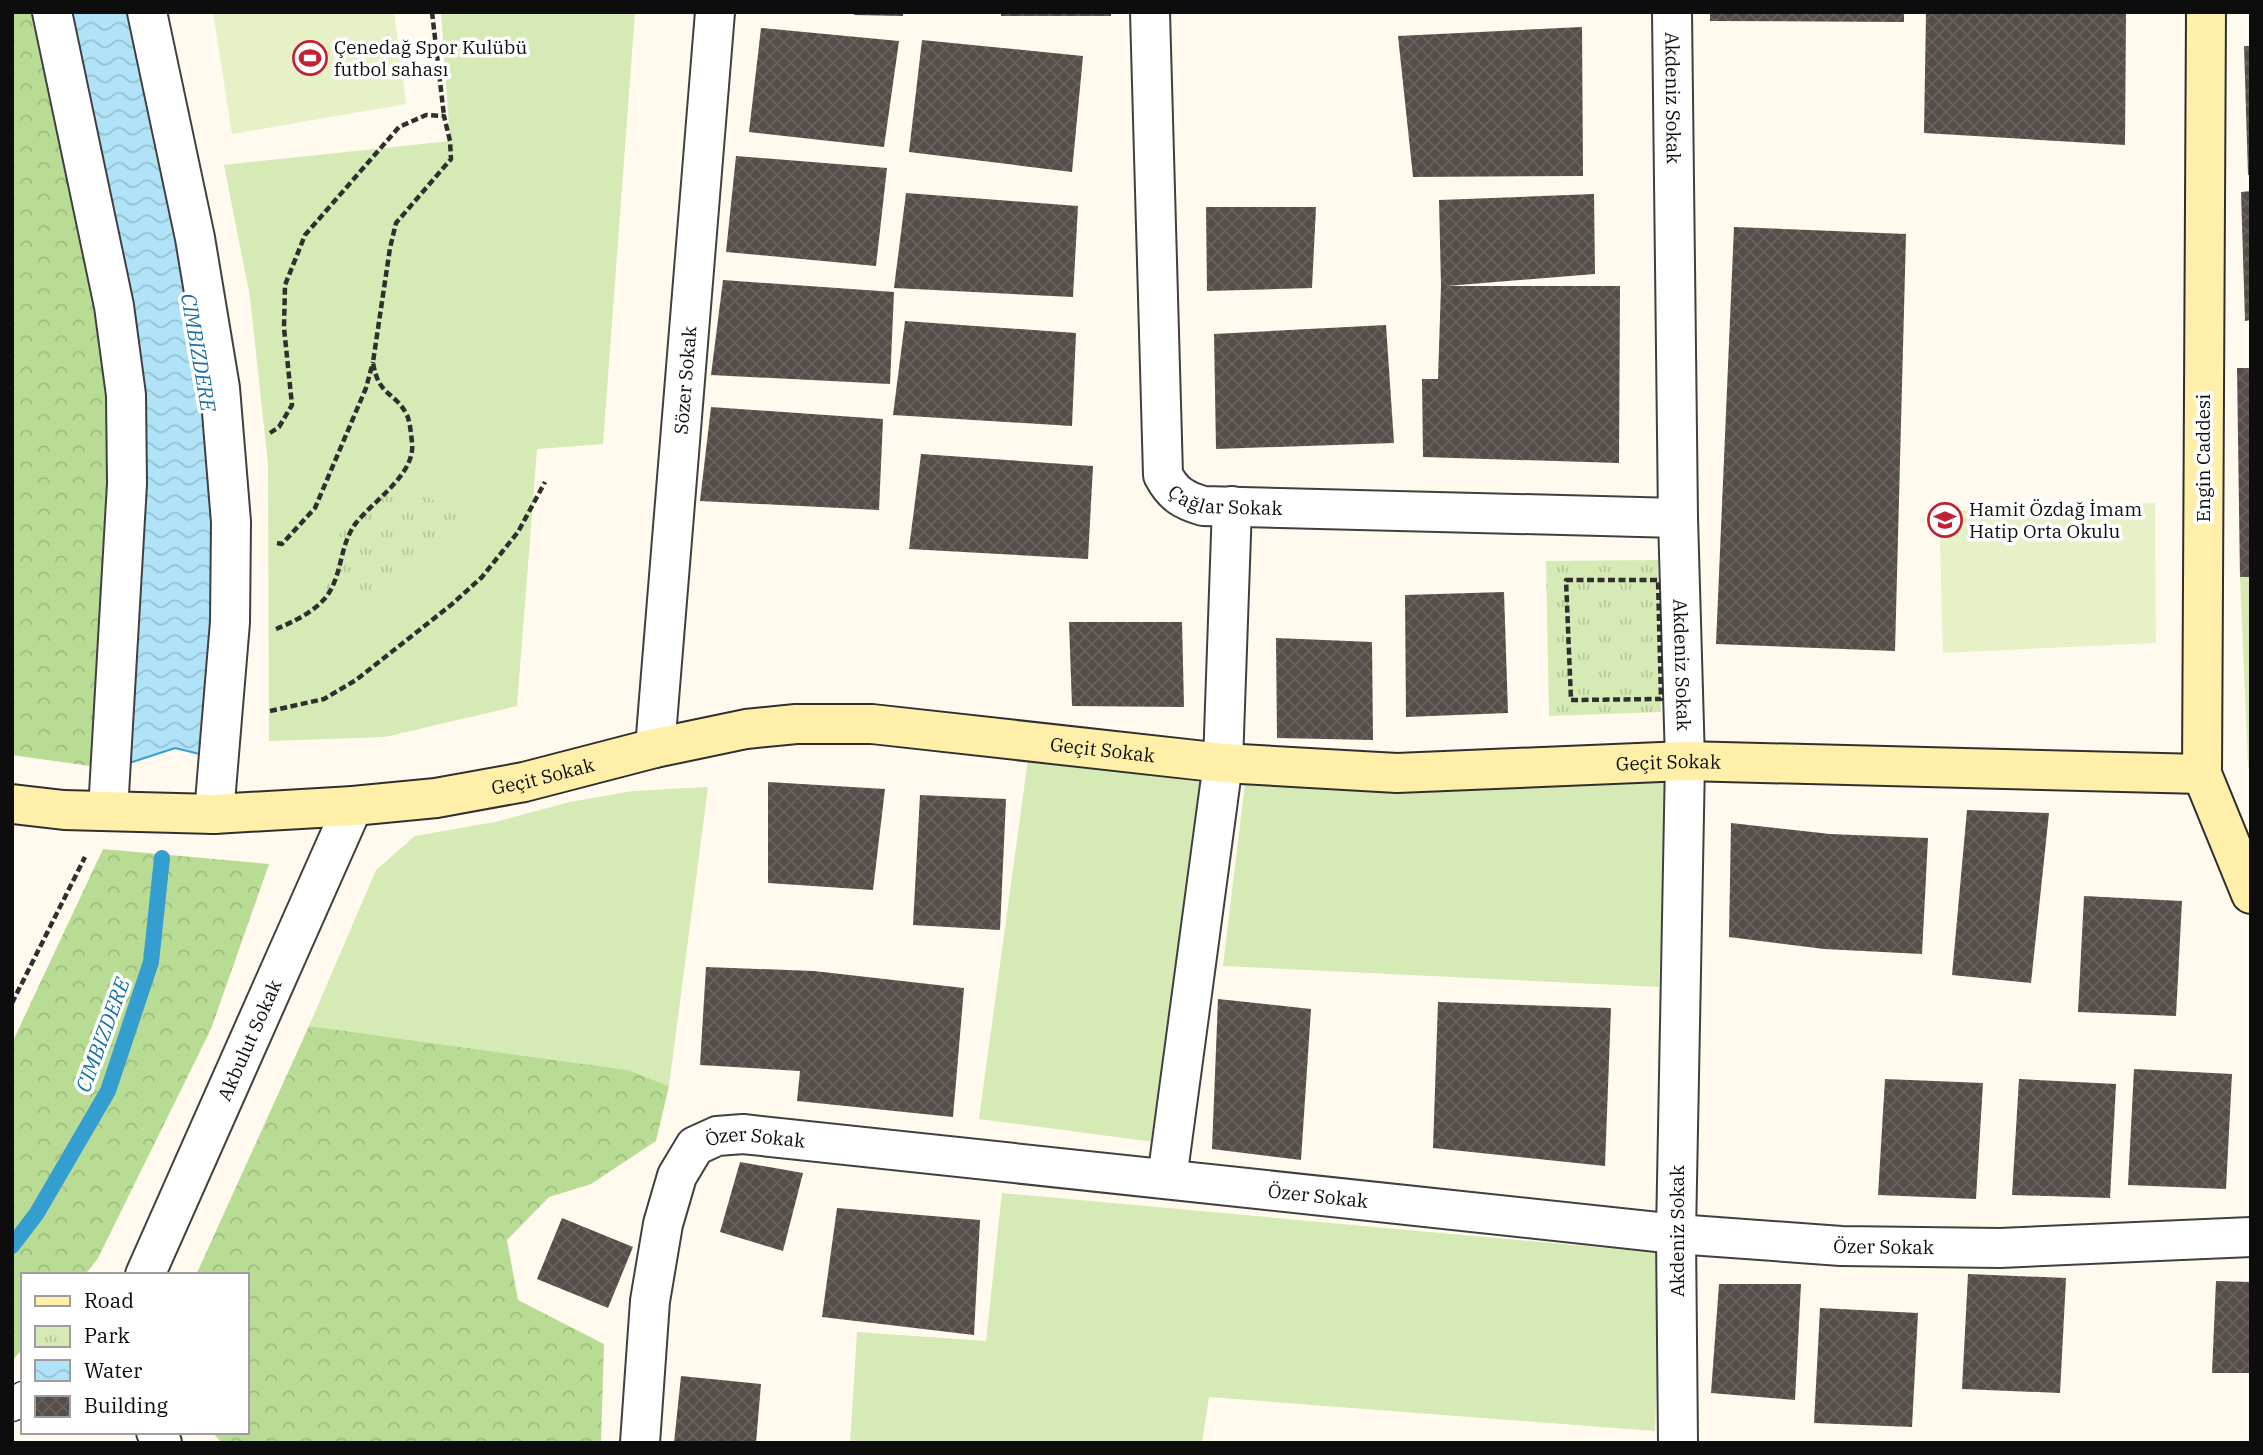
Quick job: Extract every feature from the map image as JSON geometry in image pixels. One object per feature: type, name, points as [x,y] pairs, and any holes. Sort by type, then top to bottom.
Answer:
[{"type":"street","points":[[52,12],[114,306],[126,395],[127,484],[108,811]]},
{"type":"street","points":[[147,12],[195,239],[220,388],[231,522],[230,622],[214,814]]},
{"type":"street","name":"Sözer Sokak","points":[[655,748],[715,12]]},
{"type":"street","name":"Çağlar Sokak","points":[[1150,12],[1163,475],[1170,489],[1184,501],[1203,506],[1678,518]]},
{"type":"street","name":"Akdeniz Sokak","points":[[1672,12],[1678,518],[1685,761],[1676,1234],[1678,1443]]},
{"type":"street","name":"Engin Caddesi","points":[[2206,12],[2202,774],[2251,894]]},
{"type":"street","points":[[1167,1179],[1223,763],[1232,506]]},
{"type":"street","name":"Geçit Sokak","points":[[12,804],[64,810],[214,814],[436,798],[524,782],[655,748],[746,729],[796,724],[872,724],[1223,763],[1397,773],[1685,761],[2202,774]]},
{"type":"street","name":"Akbulut Sokak","points":[[146,1273],[353,806]]},
{"type":"street","name":"Özer Sokak","points":[[640,1443],[650,1301],[663,1224],[677,1176],[695,1146],[717,1136],[743,1134],[1676,1234],[1841,1246],[2000,1248],[2251,1237]]},
{"type":"path","points":[[272,543],[282,544],[315,508],[366,388],[373,362],[390,248],[397,223],[451,159],[432,12]]},
{"type":"path","points":[[267,435],[279,427],[292,405],[284,328],[285,285],[305,235],[399,127],[426,115],[444,116]]},
{"type":"path","points":[[269,632],[293,622],[324,600],[335,584],[348,537],[356,524],[409,466],[412,443],[407,416],[380,387],[375,378],[373,362]]},
{"type":"path","points":[[264,710],[271,712],[324,699],[356,680],[402,644],[482,578],[517,531],[545,482]]},
{"type":"path","points":[[1566,580],[1658,580],[1661,699],[1571,700],[1566,580]]},
{"type":"path","points":[[12,1003],[108,811]]},
{"type":"green space","points":[[12,12],[51,12],[126,395],[111,769],[12,755]]},
{"type":"green space","name":"Çenedağ Spor Kulübü futbol sahası","points":[[213,12],[394,12],[406,104],[232,134]]},
{"type":"green space","points":[[441,12],[635,12],[603,444],[537,449],[517,706],[385,737],[269,741],[268,464],[250,297],[224,165],[450,141]]},
{"type":"green space","points":[[389,477],[462,515],[418,560],[369,595],[337,600],[326,588],[339,535]]},
{"type":"green space","points":[[2155,503],[2156,643],[1943,653],[1939,511]]},
{"type":"green space","points":[[1658,560],[1661,712],[1549,716],[1546,561]]},
{"type":"green space","points":[[2240,577],[2251,577],[2251,775],[2248,766]]},
{"type":"green space","points":[[1028,759],[1202,782],[1154,1142],[979,1119]]},
{"type":"green space","points":[[1666,775],[1659,987],[1223,966],[1245,783]]},
{"type":"green space","points":[[708,787],[669,1086],[628,1070],[309,1026],[376,870],[415,836],[495,822],[570,802],[632,791]]},
{"type":"green space","points":[[103,849],[269,864],[211,1029],[98,1258],[87,1273],[21,1273],[21,1350],[12,1361],[12,1043]]},
{"type":"green space","points":[[309,1026],[628,1070],[669,1086],[656,1141],[591,1184],[549,1197],[507,1240],[518,1300],[604,1344],[601,1443],[222,1443],[214,1434],[248,1434],[248,1273],[197,1273]]},
{"type":"green space","points":[[1002,1193],[1661,1253],[1655,1431],[1209,1397],[1202,1443],[850,1443],[857,1332],[986,1341]]},
{"type":"water","points":[[52,12],[147,12],[220,388],[220,759],[175,748],[111,769],[127,484]]},
{"type":"building","points":[[854,12],[903,12],[903,16],[854,15]]},
{"type":"building","points":[[1001,12],[1111,12],[1111,16],[1001,16]]},
{"type":"building","points":[[1710,12],[1904,12],[1904,22],[1710,21]]},
{"type":"building","points":[[1926,12],[2126,12],[2125,145],[1924,133]]},
{"type":"building","points":[[1582,27],[1583,176],[1413,177],[1398,36]]},
{"type":"building","points":[[761,28],[899,41],[884,147],[749,132]]},
{"type":"building","points":[[922,40],[1083,56],[1072,172],[909,152]]},
{"type":"building","points":[[2244,46],[2251,46],[2251,175],[2248,175]]},
{"type":"building","points":[[736,156],[887,168],[876,266],[726,252]]},
{"type":"building","points":[[2251,191],[2251,320],[2245,321],[2241,192]]},
{"type":"building","points":[[906,193],[1078,206],[1073,297],[894,288]]},
{"type":"building","points":[[1594,194],[1595,274],[1447,286],[1620,286],[1619,463],[1423,457],[1422,379],[1438,379],[1441,286],[1439,200]]},
{"type":"building","points":[[1206,207],[1316,207],[1312,288],[1207,291]]},
{"type":"building","points":[[1734,227],[1906,234],[1895,651],[1716,644]]},
{"type":"building","points":[[723,280],[894,292],[890,384],[711,375]]},
{"type":"building","points":[[905,321],[1076,333],[1072,426],[893,415]]},
{"type":"building","points":[[1386,325],[1394,443],[1216,449],[1214,334]]},
{"type":"building","points":[[2237,368],[2251,368],[2251,577],[2240,577]]},
{"type":"building","points":[[711,407],[883,419],[879,510],[700,501]]},
{"type":"building","points":[[921,454],[1093,466],[1088,559],[909,549]]},
{"type":"building","points":[[1504,592],[1508,713],[1406,717],[1405,595]]},
{"type":"building","points":[[1069,622],[1182,622],[1184,707],[1072,706]]},
{"type":"building","points":[[1276,638],[1372,642],[1373,740],[1277,738]]},
{"type":"building","points":[[768,782],[885,789],[873,890],[768,883]]},
{"type":"building","points":[[920,795],[1006,799],[1000,930],[913,925]]},
{"type":"building","points":[[1967,810],[2049,813],[2031,983],[1952,975]]},
{"type":"building","points":[[1731,823],[1830,834],[1928,838],[1922,954],[1824,949],[1729,937]]},
{"type":"building","points":[[2084,896],[2182,901],[2176,1016],[2078,1012]]},
{"type":"building","points":[[706,967],[814,971],[964,988],[953,1117],[797,1101],[800,1071],[700,1065]]},
{"type":"building","points":[[1218,999],[1311,1009],[1301,1160],[1212,1149]]},
{"type":"building","points":[[1438,1002],[1611,1008],[1605,1166],[1433,1148]]},
{"type":"building","points":[[2134,1069],[2232,1074],[2226,1189],[2128,1185]]},
{"type":"building","points":[[1885,1079],[1983,1083],[1976,1199],[1878,1195]]},
{"type":"building","points":[[2019,1079],[2116,1084],[2110,1198],[2012,1195]]},
{"type":"building","points":[[740,1162],[803,1173],[783,1251],[720,1232]]},
{"type":"building","points":[[837,1208],[980,1220],[974,1335],[822,1317]]},
{"type":"building","points":[[562,1218],[633,1247],[608,1308],[537,1279]]},
{"type":"building","points":[[1968,1274],[2066,1278],[2060,1393],[1962,1389]]},
{"type":"building","points":[[2216,1281],[2251,1282],[2251,1373],[2212,1373]]},
{"type":"building","points":[[1719,1284],[1801,1284],[1795,1400],[1711,1393]]},
{"type":"building","points":[[1820,1308],[1918,1313],[1912,1427],[1814,1423]]},
{"type":"building","points":[[681,1376],[761,1384],[756,1443],[674,1443]]},
{"type":"waterway","name":"CIMBIZDERE","points":[[12,1246],[37,1213],[108,1091],[151,962],[162,858]]},
{"type":"place","name":"Çenedağ Spor Kulübü futbol sahası","points":[[310,58]]},
{"type":"place","name":"Hamit Özdağ İmam Hatip Orta Okulu","points":[[1945,520]]}]
